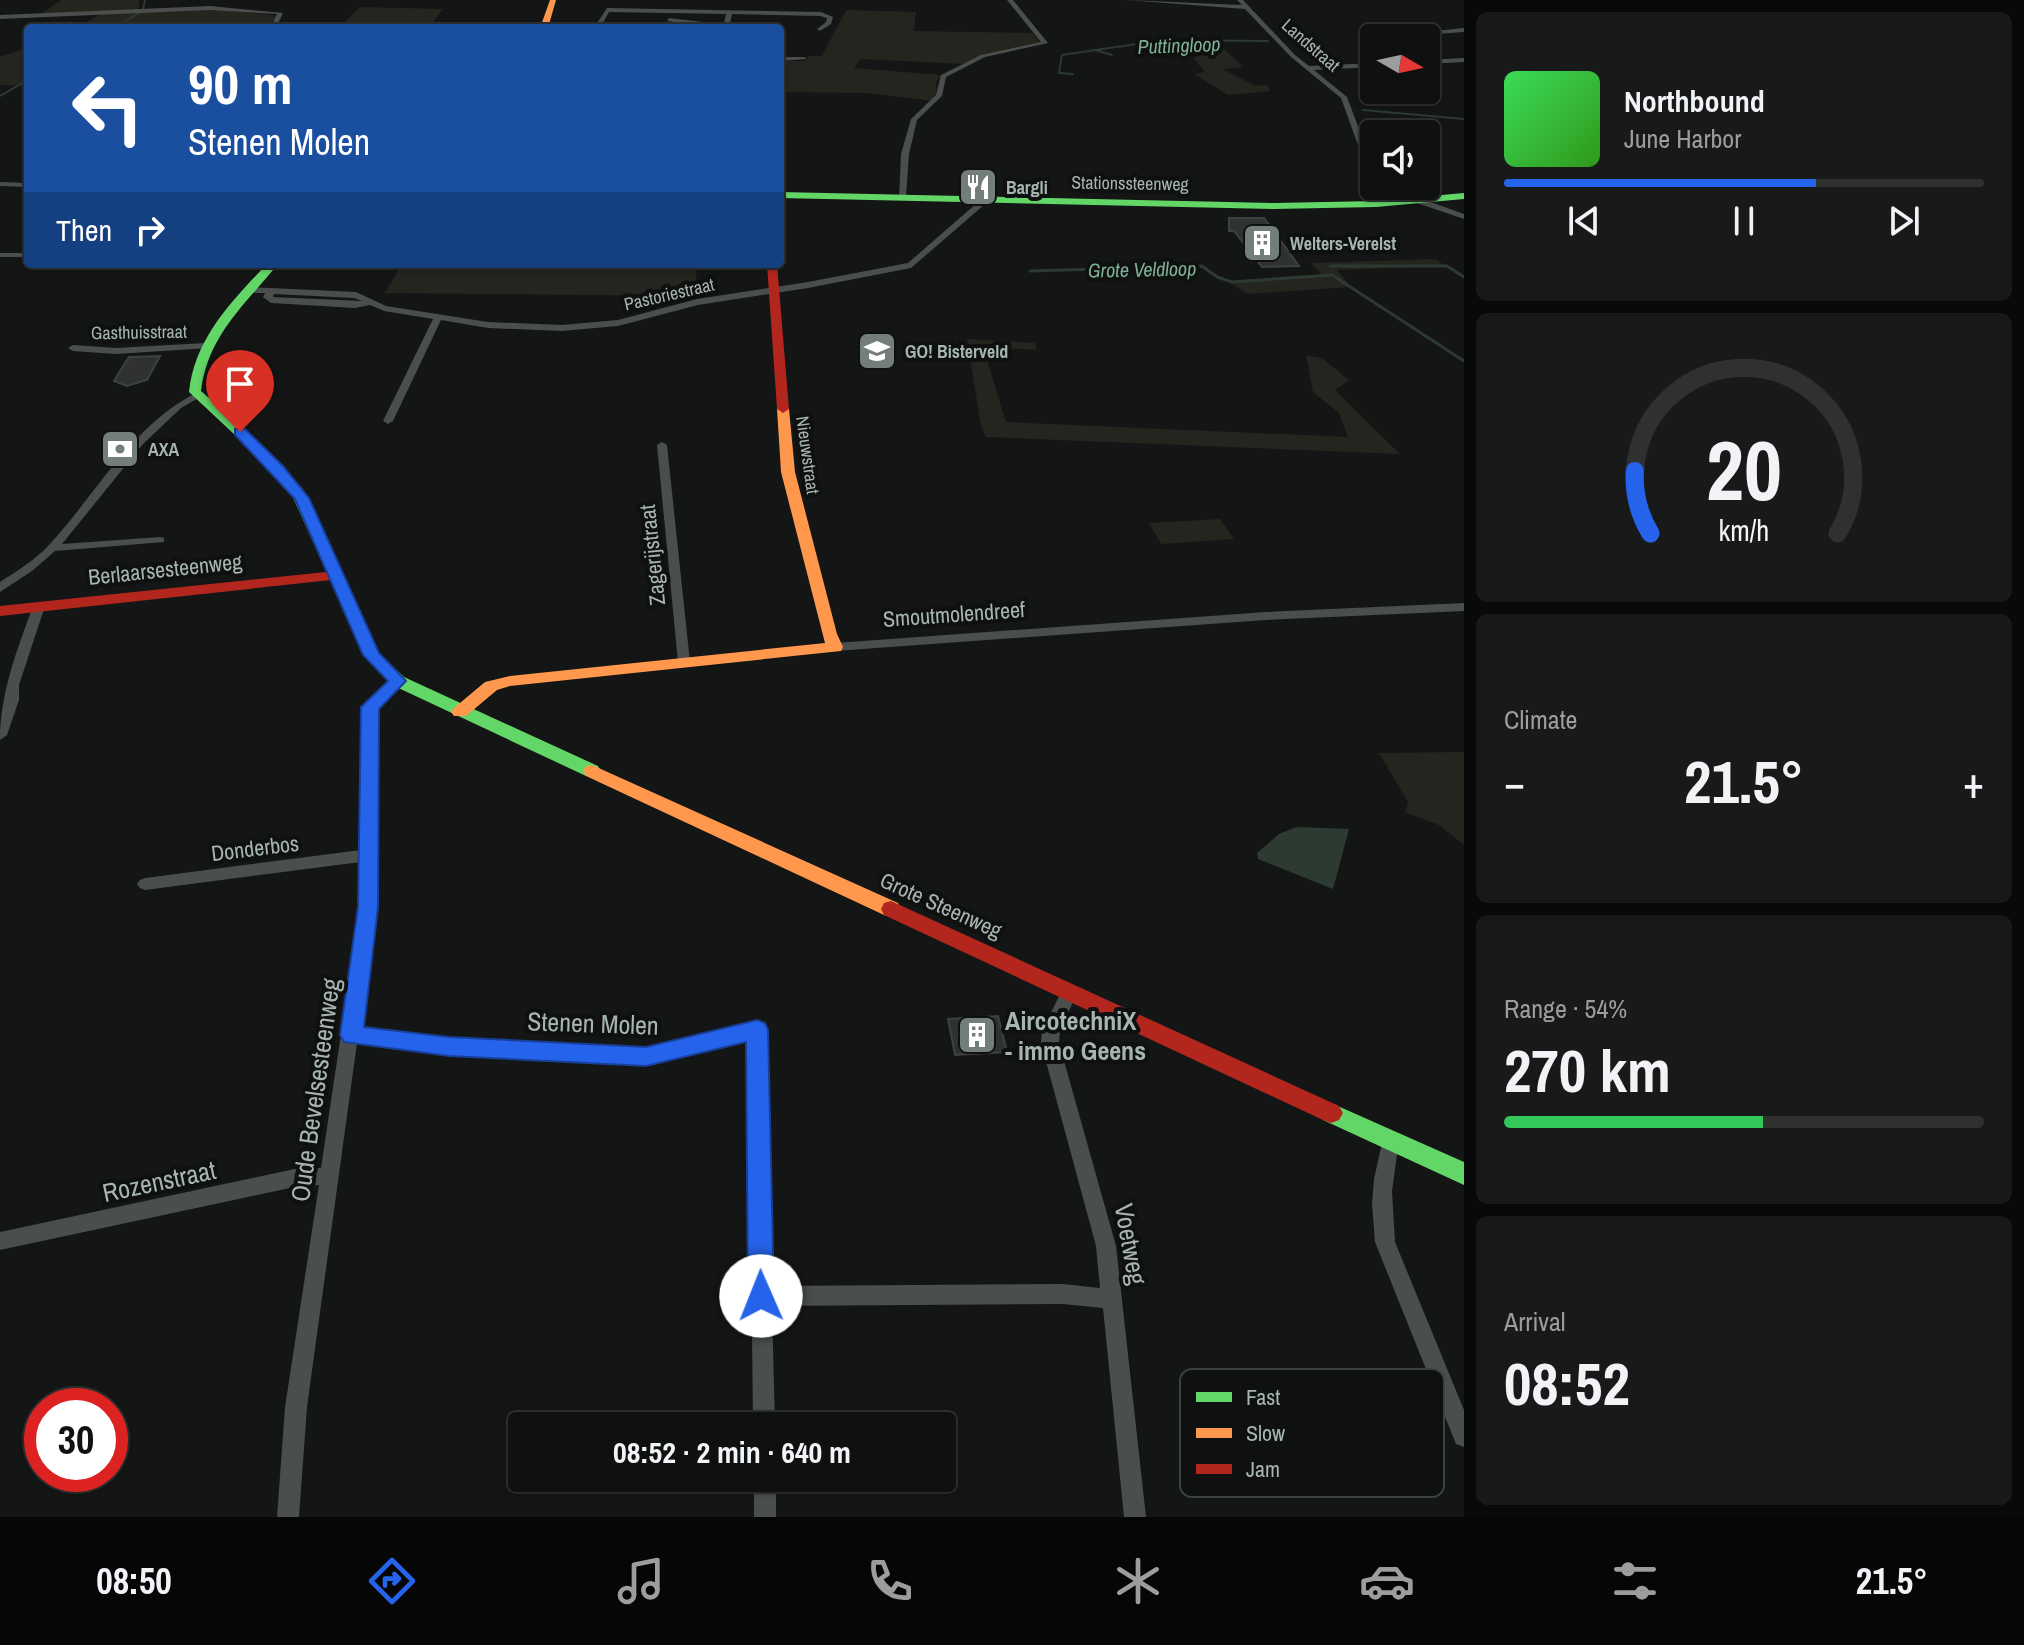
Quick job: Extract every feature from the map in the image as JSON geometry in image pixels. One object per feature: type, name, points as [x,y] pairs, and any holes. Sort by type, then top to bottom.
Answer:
[{"type":"street","points":[[545,24],[553,0]]},
{"type":"street","points":[[902,197],[905,154],[914,119],[939,96],[943,76],[983,56],[1045,43],[1010,0]]},
{"type":"street","points":[[1129,0],[1246,7]]},
{"type":"street","name":"Landstraat","points":[[1240,0],[1308,68],[1344,97],[1360,140]]},
{"type":"street","points":[[640,11],[643,6],[768,8],[765,22]]},
{"type":"street","points":[[0,17],[210,8],[280,13],[275,24]]},
{"type":"street","points":[[599,24],[607,10],[830,17],[829,23],[820,29]]},
{"type":"street","points":[[727,24],[729,13]]},
{"type":"street","points":[[618,19],[703,24]]},
{"type":"street","points":[[601,21],[609,20]]},
{"type":"street","points":[[1440,32],[1464,30]]},
{"type":"street","points":[[784,59],[804,59]]},
{"type":"street","points":[[1440,61],[1464,60]]},
{"type":"street","points":[[1308,68],[1360,66]]},
{"type":"street","points":[[0,184],[24,185]]},
{"type":"street","name":"Stationssteenweg","points":[[785,194],[1274,206],[1417,201],[1464,196]]},
{"type":"street","name":"Pastoriestraat","points":[[249,290],[272,291],[267,297],[271,300],[355,305],[372,302],[384,308],[488,325],[623,322],[697,302],[911,265],[981,203],[980,200]]},
{"type":"street","points":[[1417,201],[1464,217]]},
{"type":"street","points":[[0,255],[24,255]]},
{"type":"street","points":[[269,268],[220,324],[206,346],[194,386],[197,396],[240,432],[297,491],[372,655],[398,681]]},
{"type":"street","name":"Nieuwstraat","points":[[772,268],[788,472],[829,634],[835,647]]},
{"type":"street","points":[[388,421],[438,318]]},
{"type":"street","name":"Gasthuisstraat","points":[[73,348],[116,351],[206,346]]},
{"type":"street","points":[[0,588],[52,548],[116,467],[167,416],[197,396]]},
{"type":"street","name":"Zagerijstraat","points":[[662,445],[684,662]]},
{"type":"street","points":[[52,548],[160,540]]},
{"type":"street","name":"Berlaarsesteenweg","points":[[0,611],[335,576]]},
{"type":"street","points":[[0,735],[12,700],[12,685],[39,606]]},
{"type":"street","name":"Smoutmolendreef","points":[[460,712],[491,686],[510,681],[684,662],[835,647],[1266,616],[1464,607]]},
{"type":"street","name":"Grote Steenweg","points":[[398,681],[1464,1174]]},
{"type":"street","name":"Oude Bevelsesteenweg","points":[[288,1517],[296,1407],[368,907],[370,707],[398,681]]},
{"type":"street","name":"Donderbos","points":[[145,884],[370,855]]},
{"type":"street","name":"Voetweg","points":[[1070,991],[1051,1031],[1050,1043],[1106,1246],[1135,1517]]},
{"type":"street","name":"Stenen Molen","points":[[351,1035],[449,1046],[646,1056],[757,1030],[764,1412]]},
{"type":"street","points":[[1390,1140],[1383,1176],[1381,1214],[1385,1242],[1437,1369]]},
{"type":"street","name":"Rozenstraat","points":[[0,1241],[299,1177],[330,1176]]},
{"type":"street","points":[[761,1296],[1063,1294],[1113,1299]]},
{"type":"street","points":[[1444,1387],[1464,1436]]},
{"type":"street","points":[[765,1492],[765,1517]]},
{"type":"shaded area","points":[[61,0],[139,0],[139,10],[38,16]]},
{"type":"shaded area","points":[[360,7],[443,9],[432,24],[344,23]]},
{"type":"shaded area","points":[[223,9],[278,16],[269,24],[83,24],[103,13]]},
{"type":"shaded area","points":[[846,10],[916,12],[914,31],[1033,33],[1040,43],[986,54],[963,64],[860,59],[854,68],[942,75],[936,81],[936,94],[932,101],[866,93],[784,92],[785,61],[806,61],[808,56],[822,56]]},
{"type":"shaded area","points":[[1184,42],[1217,42],[1243,67],[1223,69],[1255,86],[1267,85],[1270,91],[1228,95],[1194,74],[1205,72],[1193,58],[1200,56]]},
{"type":"shaded area","points":[[24,48],[24,86],[0,85],[0,57]]},
{"type":"shaded area","points":[[1436,259],[1445,266],[1337,270],[1351,287],[1248,294],[1227,281],[1322,275],[1311,263]]},
{"type":"shaded area","points":[[400,268],[696,268],[697,296],[385,293]]},
{"type":"shaded area","points":[[967,339],[1035,343],[1037,350],[983,347],[1006,422],[1348,437],[1339,413],[1313,392],[1306,355],[1322,358],[1349,380],[1335,390],[1400,454],[986,437],[981,426]]},
{"type":"shaded area","points":[[1220,519],[1234,539],[1161,544],[1149,523]]},
{"type":"shaded area","points":[[1464,752],[1464,845],[1439,825],[1405,812],[1408,802],[1379,753]]},
{"type":"shaded area","points":[[1296,827],[1349,829],[1333,889],[1258,859],[1257,853],[1279,834]]},
{"type":"building","name":"Welters-Verelst","points":[[1229,218],[1264,218],[1299,266],[1262,267],[1234,231],[1229,231]]},
{"type":"building","points":[[160,356],[147,380],[127,386],[114,381],[129,357]]},
{"type":"building","name":"AircotechniX - immo Geens","points":[[998,1016],[1007,1052],[955,1055],[948,1019]]},
{"type":"waterway","points":[[143,9],[145,0]]},
{"type":"waterway","points":[[121,24],[142,11]]},
{"type":"waterway","name":"Puttingloop","points":[[1095,50],[1164,40],[1268,41]]},
{"type":"waterway","points":[[1073,74],[1059,73],[1062,55],[1095,50]]},
{"type":"waterway","points":[[1095,50],[1112,55]]},
{"type":"waterway","points":[[0,96],[24,82]]},
{"type":"waterway","name":"Puttingloop","points":[[1363,110],[1464,119]]},
{"type":"waterway","name":"Grote Veldloop","points":[[1030,271],[1202,266],[1217,277],[1232,282],[1332,275],[1464,361]]},
{"type":"waterway","points":[[1330,266],[1447,266],[1464,277]]},
{"type":"traffic: fast","points":[[784,195],[1274,206],[1376,204],[1464,196]]},
{"type":"traffic: fast","points":[[269,268],[211,338],[197,373],[195,392],[240,432],[297,491],[372,655],[398,681],[592,771]]},
{"type":"traffic: fast","points":[[1331,1113],[1464,1174]]},
{"type":"traffic: slow","points":[[545,24],[553,0]]},
{"type":"traffic: slow","points":[[460,712],[491,686],[510,681],[835,647],[829,634],[788,472],[783,409]]},
{"type":"traffic: slow","points":[[592,771],[891,909]]},
{"type":"traffic: jam","points":[[772,268],[783,409]]},
{"type":"traffic: jam","points":[[0,611],[335,576]]},
{"type":"traffic: jam","points":[[891,909],[1331,1113]]},
{"type":"place","name":"Bargli","points":[[978,187]]},
{"type":"place","name":"Welters-Verelst","points":[[1262,243]]},
{"type":"place","name":"GO! Bisterveld","points":[[877,351]]},
{"type":"place","name":"AXA","points":[[120,449]]},
{"type":"place","name":"AircotechniX - immo Geens","points":[[977,1035]]},
{"type":"route","points":[[240,432],[302,498],[372,655],[398,681],[370,707],[368,907],[351,1035],[475,1048],[646,1056],[757,1030],[761,1296]]}]
